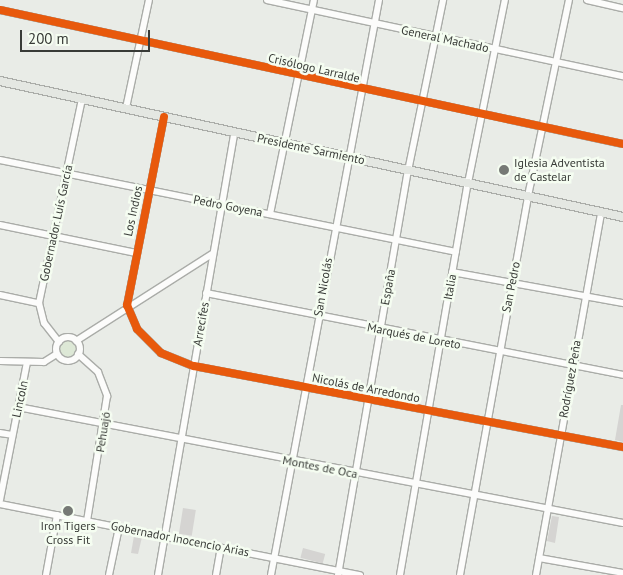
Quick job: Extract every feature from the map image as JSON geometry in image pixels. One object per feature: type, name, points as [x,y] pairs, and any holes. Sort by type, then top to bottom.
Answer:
[{"type":"main road","name":"Presidente Sarmiento","points":[[0,81],[623,217]]},
{"type":"street","points":[[126,108],[149,0]]},
{"type":"street","name":"General Machado","points":[[268,0],[623,76]]},
{"type":"street","points":[[270,214],[314,0]]},
{"type":"street","name":"San Nicolás","points":[[272,575],[334,227],[378,0]]},
{"type":"street","name":"España","points":[[338,573],[408,170],[444,0]]},
{"type":"street","name":"Italia","points":[[400,575],[468,183],[505,0]]},
{"type":"street","name":"San Pedro","points":[[460,575],[528,196],[569,0]]},
{"type":"street","points":[[587,0],[623,8]]},
{"type":"street","name":"Crisólogo Larralde","points":[[0,10],[361,90],[623,144]]},
{"type":"street","name":"Gobernador Luís García","points":[[39,304],[82,99]]},
{"type":"street","name":"Los Indios","points":[[128,310],[136,253],[164,117]]},
{"type":"street","name":"Arrecifes","points":[[158,575],[234,132]]},
{"type":"street","name":"Pedro Goyena","points":[[0,160],[456,252]]},
{"type":"street","name":"Rodríguez Peña","points":[[536,575],[584,296],[601,212]]},
{"type":"street","points":[[0,225],[136,253]]},
{"type":"street","points":[[76,341],[128,310],[212,254]]},
{"type":"street","points":[[452,272],[623,303]]},
{"type":"street","name":"Marqués de Loreto","points":[[206,293],[318,317],[572,366],[623,374]]},
{"type":"street","points":[[0,296],[39,304],[44,323],[58,342],[57,354]]},
{"type":"street","name":"Nicolás de Arredondo","points":[[128,310],[153,347],[169,358],[194,366],[488,424],[623,447]]},
{"type":"street","points":[[58,342],[69,338],[76,341]]},
{"type":"street","points":[[57,354],[70,361],[78,354],[76,341]]},
{"type":"street","points":[[0,361],[44,362],[57,354]]},
{"type":"street","name":"Pehuajó","points":[[78,354],[95,367],[104,382],[105,424],[87,521]]},
{"type":"street","name":"Lincoln","points":[[0,500],[27,363]]},
{"type":"street","name":"Montes de Oca","points":[[18,407],[474,497],[623,523]]},
{"type":"street","points":[[0,433],[12,436]]},
{"type":"street","name":"Gobernador Inocencio Arias","points":[[0,504],[274,558],[338,573],[360,575]]},
{"type":"street","points":[[46,575],[57,515]]},
{"type":"street","points":[[109,575],[119,527]]},
{"type":"street","points":[[216,575],[221,548]]},
{"type":"street","points":[[539,558],[623,573]]},
{"type":"green space","points":[[64,339],[72,339],[78,345],[78,353],[72,359],[64,359],[58,353],[58,345]]},
{"type":"building","points":[[621,405],[623,405],[623,442],[615,440]]},
{"type":"building","points":[[183,508],[196,510],[192,536],[179,534]]},
{"type":"building","points":[[552,516],[559,517],[555,543],[547,541]]},
{"type":"building","points":[[134,536],[142,537],[138,554],[131,553]]},
{"type":"building","points":[[303,548],[325,554],[323,564],[300,558]]},
{"type":"cycle path","points":[[0,10],[623,144]]},
{"type":"cycle path","points":[[164,117],[127,305],[137,329],[161,353],[194,366],[623,447]]},
{"type":"place","name":"Iglesia Adventista de Castelar","points":[[504,170]]},
{"type":"place","name":"Iron Tigers Cross Fit","points":[[68,511]]}]
